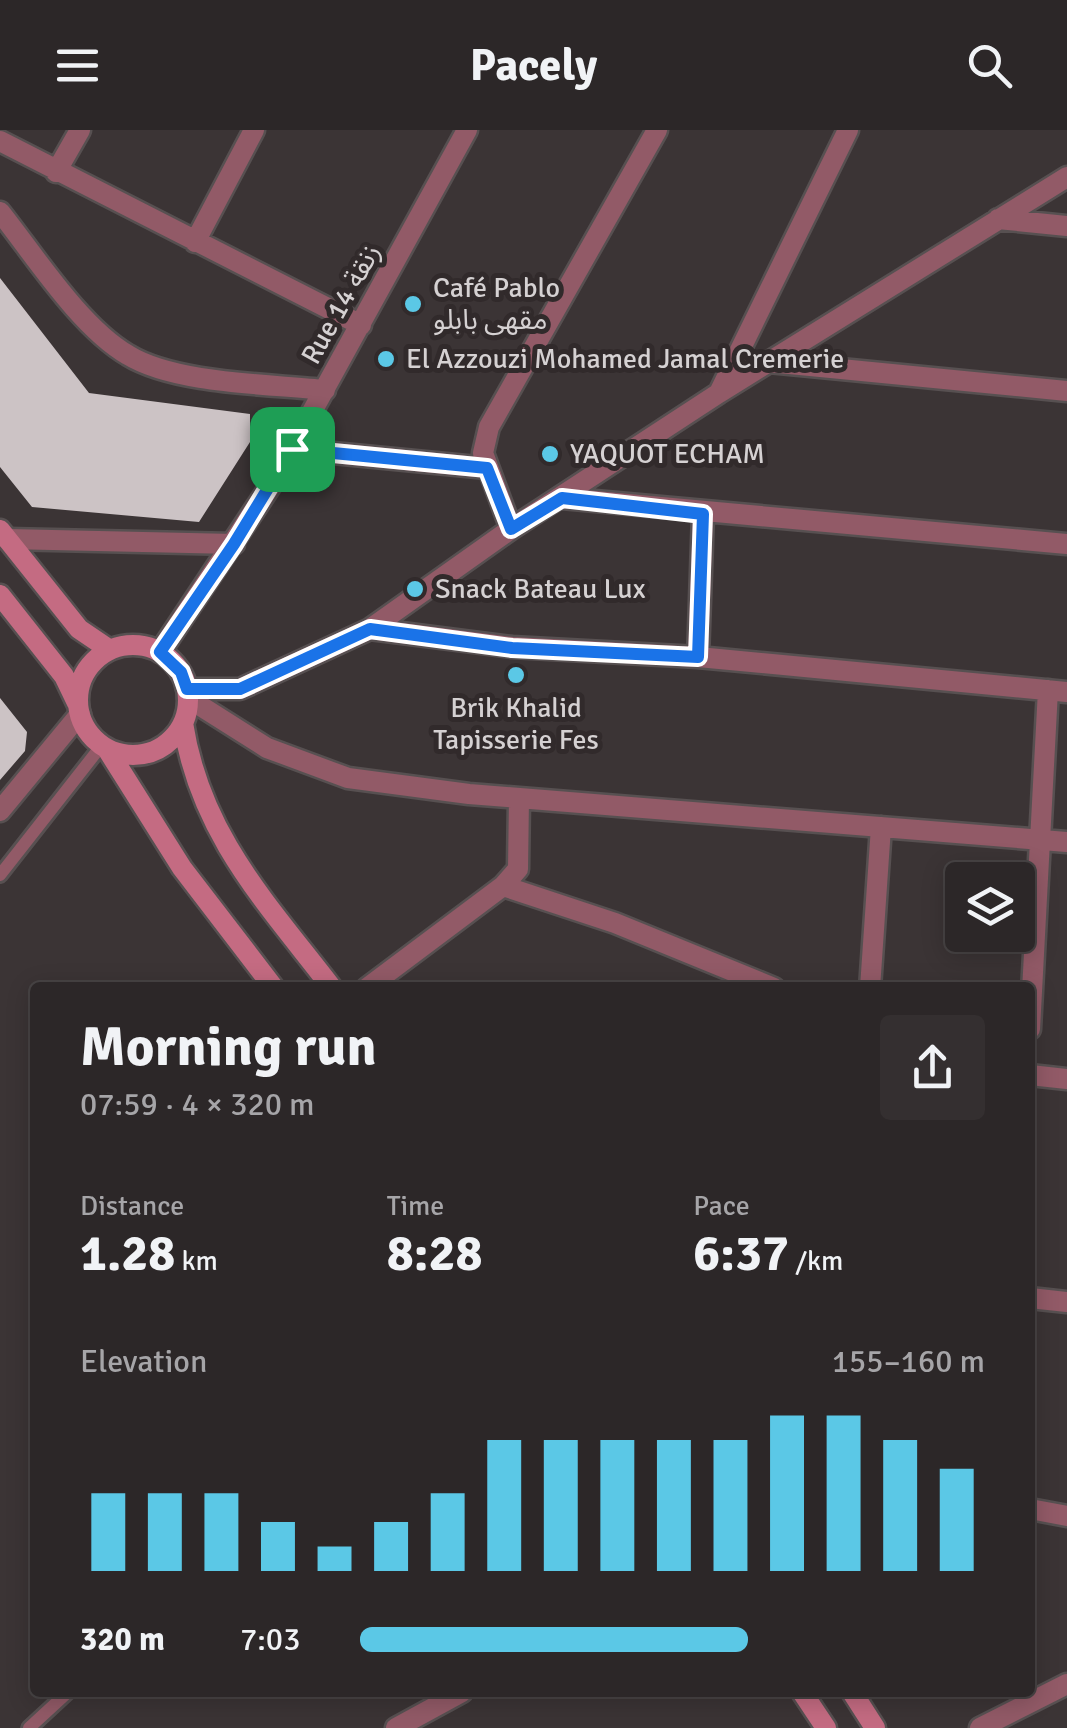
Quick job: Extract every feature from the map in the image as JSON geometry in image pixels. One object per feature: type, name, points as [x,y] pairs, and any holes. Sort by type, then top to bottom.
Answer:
[{"type":"main road","points":[[3,535],[79,630],[110,650]]},
{"type":"main road","points":[[0,595],[64,676],[92,737],[105,747],[128,755],[159,748],[183,723]]},
{"type":"main road","points":[[79,709],[88,668],[110,650],[130,645],[160,652],[181,672],[187,694],[183,723],[194,782],[224,846],[327,982]]},
{"type":"main road","points":[[105,747],[182,868],[269,982]]},
{"type":"main road","points":[[805,1697],[826,1728]]},
{"type":"main road","points":[[855,1697],[875,1728]]},
{"type":"street","points":[[56,172],[80,130]]},
{"type":"street","points":[[195,242],[254,130]]},
{"type":"street","name":"Rue 14 زنقة","points":[[160,652],[234,544],[292,449],[467,130]]},
{"type":"street","points":[[511,529],[483,453],[489,427],[657,130]]},
{"type":"street","points":[[720,393],[848,130]]},
{"type":"street","points":[[0,141],[361,324]]},
{"type":"street","points":[[187,694],[240,689],[370,629],[511,529],[720,393],[1067,177]]},
{"type":"street","points":[[0,212],[99,332],[126,355],[181,371],[325,390]]},
{"type":"street","points":[[998,220],[1067,226]]},
{"type":"street","points":[[769,362],[1067,390]]},
{"type":"street","points":[[292,449],[487,468]]},
{"type":"street","points":[[562,498],[703,514],[1067,544]]},
{"type":"street","points":[[698,657],[703,514]]},
{"type":"street","points":[[3,535],[234,544]]},
{"type":"street","points":[[370,629],[512,648],[698,657],[1058,691],[1033,982]]},
{"type":"street","points":[[187,694],[267,748],[348,778],[519,798],[1067,842]]},
{"type":"street","points":[[0,811],[79,709]]},
{"type":"street","points":[[376,982],[503,886],[518,869],[519,798]]},
{"type":"street","points":[[870,982],[881,827]]},
{"type":"street","points":[[503,886],[615,924],[759,982]]},
{"type":"street","points":[[1035,1076],[1067,1079]]},
{"type":"street","points":[[1035,1299],[1067,1302]]},
{"type":"street","points":[[1035,1510],[1067,1516]]},
{"type":"street","points":[[980,1728],[1067,1684]]},
{"type":"street","points":[[396,1728],[453,1697]]},
{"type":"lane","points":[[0,875],[105,747]]},
{"type":"lane","points":[[30,1728],[63,1697]]},
{"type":"building","points":[[0,278],[89,393],[250,414],[250,442],[199,522],[32,507],[0,467]]},
{"type":"building","points":[[0,698],[27,732],[25,751],[0,780]]},
{"type":"place","name":"Café Pablo مقهى بابلو","points":[[413,304]]},
{"type":"place","name":"El Azzouzi Mohamed Jamal Cremerie","points":[[386,359]]},
{"type":"place","name":"YAQUOT ECHAM","points":[[550,454]]},
{"type":"place","name":"Snack Bateau Lux","points":[[415,589]]},
{"type":"place","name":"Brik Khalid Tapisserie Fes","points":[[516,675]]},
{"type":"route","points":[[292,449],[487,468],[511,529],[562,498],[703,514],[698,657],[512,648],[370,629],[240,689],[187,689],[181,672],[160,652],[234,544],[292,449]]}]
